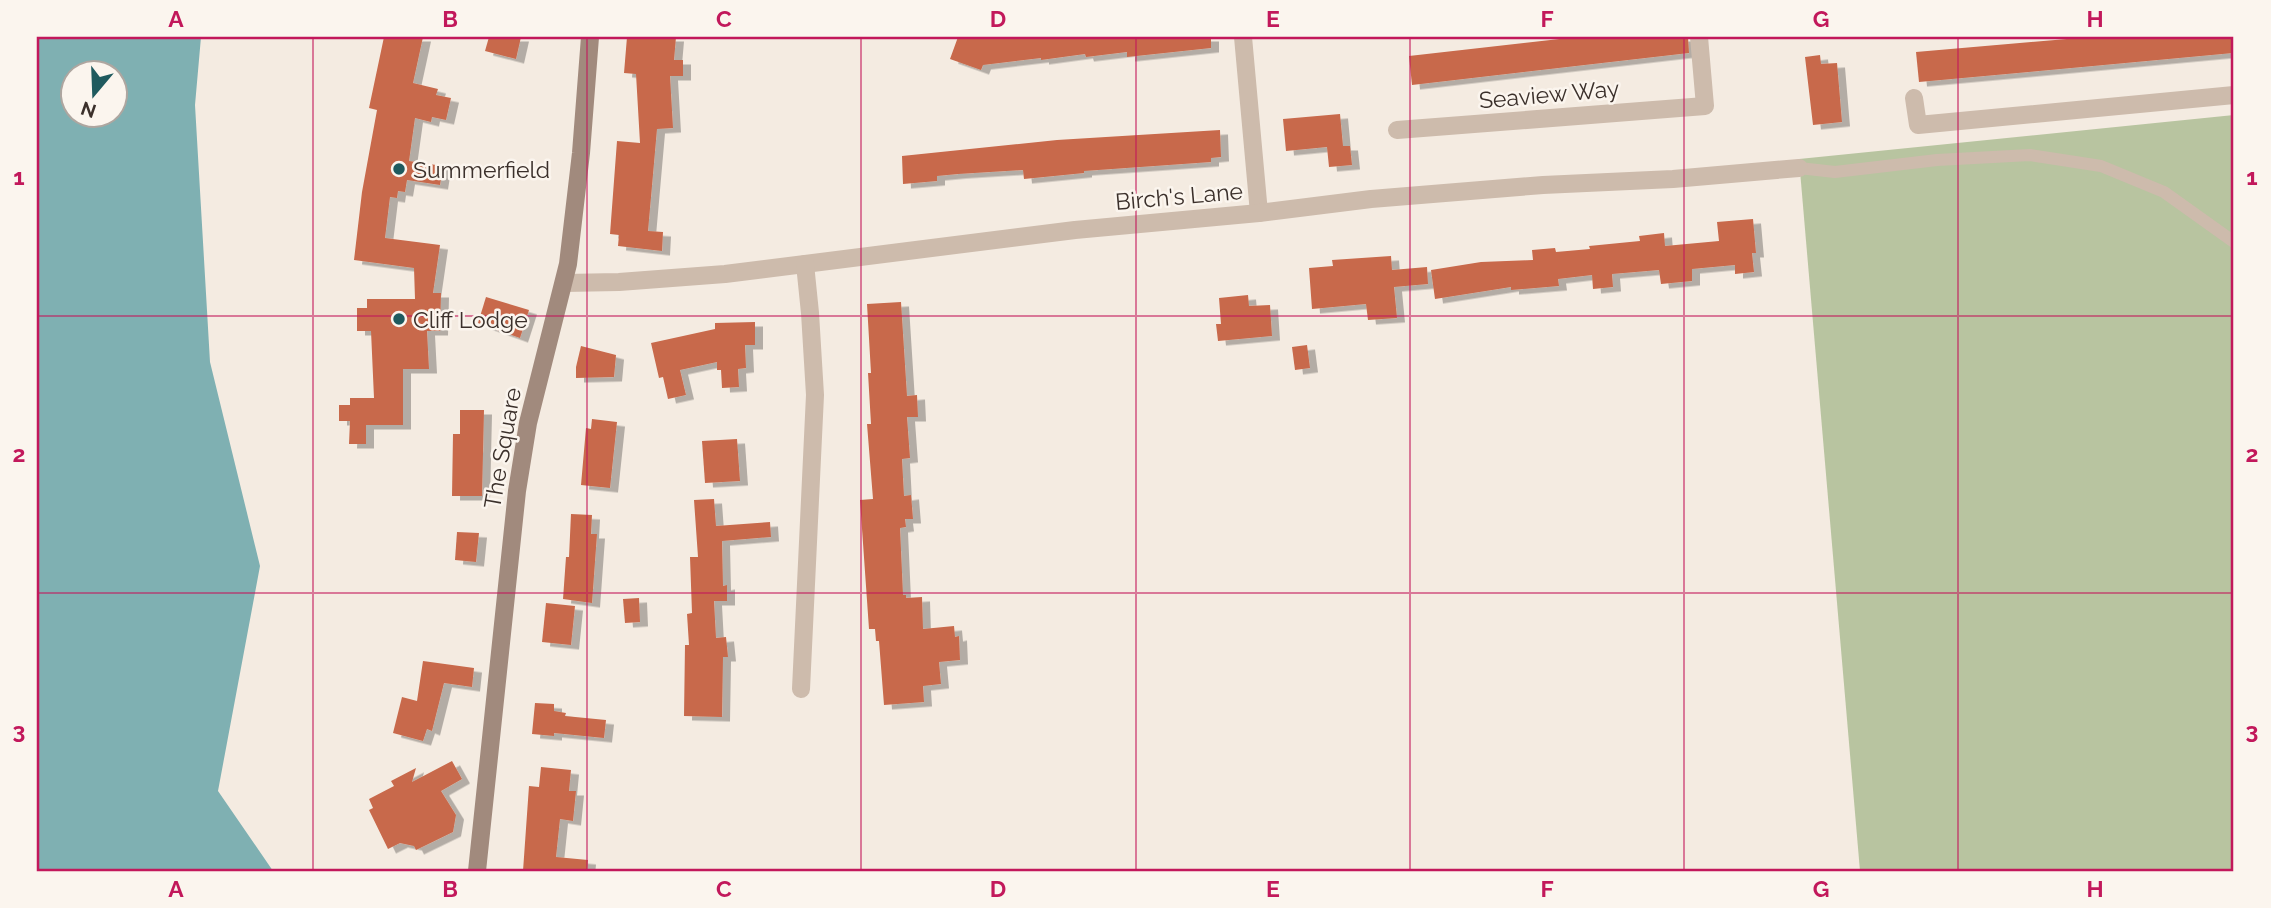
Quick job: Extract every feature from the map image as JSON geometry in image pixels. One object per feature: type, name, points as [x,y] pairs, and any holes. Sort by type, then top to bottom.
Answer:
[{"type":"main road","name":"The Square","points":[[477,871],[517,491],[528,423],[564,283],[572,237],[590,37]]},
{"type":"street","points":[[1243,37],[1259,213]]},
{"type":"street","name":"Seaview Way","points":[[1397,130],[1705,106],[1699,37]]},
{"type":"street","points":[[1914,98],[1918,125],[2234,95]]},
{"type":"street","name":"Birch's Lane","points":[[564,283],[701,276],[1075,230],[1259,213],[1371,199],[1800,168]]},
{"type":"street","points":[[801,689],[815,395],[805,264]]},
{"type":"lane","points":[[1800,168],[1835,172],[1937,160],[2030,155],[2101,166],[2164,192],[2234,242]]},
{"type":"green space","points":[[2234,115],[2234,871],[1860,871],[1799,159]]},
{"type":"water","points":[[37,37],[201,37],[195,105],[210,362],[260,566],[218,791],[273,871],[37,871]]},
{"type":"building","points":[[384,37],[423,37],[413,83],[438,89],[436,95],[451,98],[446,120],[432,117],[431,122],[415,118],[409,161],[443,166],[440,185],[407,180],[405,192],[398,191],[397,198],[390,197],[385,238],[440,245],[433,293],[441,293],[440,331],[427,331],[429,369],[403,369],[403,425],[366,425],[366,444],[349,444],[350,421],[339,421],[339,405],[350,405],[350,398],[374,398],[371,331],[357,331],[357,308],[367,308],[367,299],[415,299],[414,268],[354,260],[362,192],[377,110],[369,108]]},
{"type":"building","points":[[489,37],[521,37],[516,59],[485,51]]},
{"type":"building","points":[[627,37],[676,37],[674,60],[683,60],[683,76],[670,76],[673,128],[657,129],[648,231],[663,232],[662,251],[618,246],[619,235],[610,234],[617,141],[640,143],[636,74],[624,73]]},
{"type":"building","points":[[958,37],[1211,37],[1211,48],[1127,57],[1127,52],[1086,57],[1085,54],[1041,58],[983,65],[981,70],[950,59]]},
{"type":"building","points":[[1577,37],[1688,37],[1689,53],[1412,85],[1409,56]]},
{"type":"building","points":[[2090,37],[2232,37],[2233,53],[1919,82],[1916,52]]},
{"type":"building","points":[[1820,55],[1821,64],[1837,63],[1842,122],[1813,125],[1805,57]]},
{"type":"building","points":[[1340,114],[1343,146],[1350,146],[1352,165],[1329,167],[1327,147],[1286,151],[1283,119]]},
{"type":"building","points":[[1220,130],[1221,157],[1211,158],[1211,162],[1084,171],[1024,179],[1023,170],[958,174],[937,176],[937,181],[903,184],[902,156],[1057,140]]},
{"type":"building","points":[[1753,219],[1756,253],[1752,253],[1754,272],[1735,274],[1735,265],[1692,269],[1692,281],[1661,284],[1659,270],[1612,274],[1613,287],[1593,289],[1592,275],[1558,279],[1559,286],[1511,290],[1511,287],[1435,299],[1431,270],[1481,262],[1533,260],[1532,250],[1555,248],[1556,252],[1590,249],[1589,246],[1640,241],[1639,236],[1664,233],[1665,246],[1719,241],[1717,222]]},
{"type":"building","points":[[1391,256],[1392,270],[1427,267],[1428,284],[1394,287],[1397,318],[1368,320],[1366,304],[1312,309],[1309,268],[1333,266],[1332,260]]},
{"type":"building","points":[[1248,295],[1249,306],[1270,305],[1272,336],[1218,341],[1216,324],[1221,324],[1219,298]]},
{"type":"building","points":[[486,297],[529,310],[520,338],[478,323]]},
{"type":"building","points":[[901,302],[907,396],[917,395],[918,417],[907,417],[910,458],[902,459],[904,496],[911,495],[913,519],[905,519],[906,527],[900,528],[903,595],[906,595],[906,598],[922,597],[923,629],[954,626],[955,637],[959,636],[960,660],[939,662],[941,684],[923,686],[924,702],[884,705],[879,641],[876,641],[875,629],[869,629],[860,500],[873,499],[867,424],[871,424],[868,373],[871,373],[867,304]]},
{"type":"building","points":[[755,322],[755,345],[745,345],[746,368],[738,369],[739,387],[722,388],[721,370],[717,370],[717,362],[680,370],[686,395],[668,399],[663,377],[659,378],[651,343],[715,329],[715,323]]},
{"type":"building","points":[[1307,345],[1310,368],[1295,370],[1292,347]]},
{"type":"building","points":[[581,346],[616,355],[614,377],[576,378]]},
{"type":"building","points":[[460,410],[484,410],[482,496],[452,496],[453,434],[460,434]]},
{"type":"building","points":[[592,419],[617,422],[610,488],[581,485],[586,428],[591,429]]},
{"type":"building","points":[[737,439],[740,481],[705,483],[702,441]]},
{"type":"building","points":[[714,499],[716,526],[770,522],[771,537],[722,541],[723,586],[727,585],[727,601],[714,601],[716,638],[726,637],[728,657],[723,657],[722,717],[684,716],[685,645],[689,645],[687,614],[692,613],[690,557],[698,557],[694,500]]},
{"type":"building","points":[[571,514],[592,515],[591,534],[597,534],[592,603],[563,599]]},
{"type":"building","points":[[457,532],[479,533],[476,562],[455,560]]},
{"type":"building","points":[[639,598],[640,622],[625,623],[623,599]]},
{"type":"building","points":[[546,603],[575,606],[571,645],[542,642]]},
{"type":"building","points":[[423,661],[474,668],[472,687],[444,683],[432,731],[427,729],[423,741],[393,733],[402,697],[417,701]]},
{"type":"building","points":[[535,703],[554,704],[554,711],[566,713],[565,716],[606,720],[604,738],[554,733],[554,736],[532,734]]},
{"type":"building","points":[[452,761],[462,779],[441,791],[456,815],[453,832],[416,850],[414,846],[400,843],[388,849],[369,810],[373,808],[369,799],[394,786],[391,781],[416,768],[412,782]]},
{"type":"building","points":[[541,767],[571,770],[569,791],[576,791],[573,821],[560,819],[556,857],[588,860],[587,871],[523,871],[529,786],[539,787]]},
{"type":"place","name":"Summerfield","points":[[399,169]]},
{"type":"place","name":"Cliff Lodge","points":[[399,319]]}]
